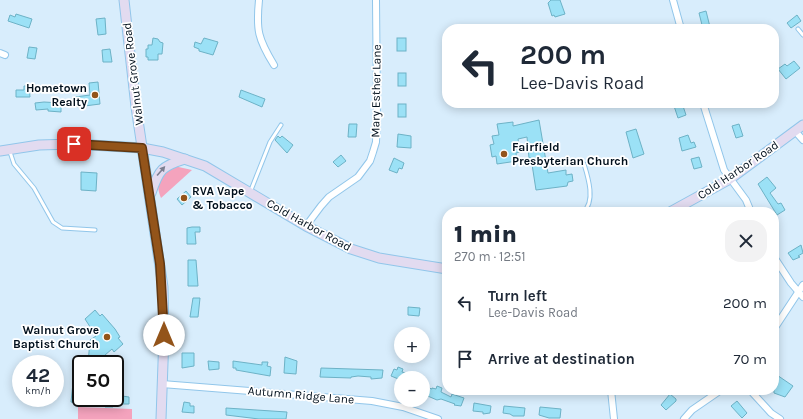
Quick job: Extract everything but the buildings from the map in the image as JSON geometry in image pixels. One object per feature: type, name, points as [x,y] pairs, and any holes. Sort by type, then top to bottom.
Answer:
[{"type":"main road","name":"Walnut Grove Road","points":[[124,0],[142,148]]},
{"type":"main road","name":"Cold Harbor Road","points":[[679,207],[730,179],[803,125]]},
{"type":"main road","name":"Cold Harbor Road","points":[[5,151],[55,145],[142,148],[185,159],[205,166],[306,226],[339,243],[366,254],[442,268]]},
{"type":"main road","points":[[142,148],[150,195],[162,287],[164,335],[161,419]]},
{"type":"main road","points":[[150,195],[161,170],[167,165],[185,159]]},
{"type":"street","points":[[259,0],[257,18],[258,34],[262,46],[274,65]]},
{"type":"street","name":"Mary Esther Lane","points":[[306,226],[329,197],[358,177],[367,166],[373,152],[376,142],[377,107],[376,0]]},
{"type":"street","points":[[673,0],[680,24]]},
{"type":"street","points":[[704,108],[720,160],[730,179],[746,200],[749,207]]},
{"type":"street","points":[[795,131],[803,140]]},
{"type":"street","points":[[779,264],[801,295]]},
{"type":"street","points":[[779,323],[801,295],[803,285]]},
{"type":"street","name":"Autumn Ridge Lane","points":[[162,384],[372,401],[403,407],[438,419]]},
{"type":"street","points":[[612,395],[614,419]]},
{"type":"street","points":[[684,419],[698,406],[714,395]]},
{"type":"street","points":[[754,395],[770,413],[780,419]]},
{"type":"lane","points":[[798,28],[803,35]]},
{"type":"lane","points":[[250,192],[270,142],[281,125]]},
{"type":"lane","points":[[5,151],[34,188],[53,222],[62,228],[95,230]]},
{"type":"lane","points":[[564,163],[579,161],[584,164],[590,200],[588,207]]},
{"type":"shaded area","points":[[174,166],[192,170],[161,198],[158,187],[160,179]]},
{"type":"shaded area","points":[[78,407],[132,409],[132,419],[78,419]]},
{"type":"place","name":"Hometown Realty","points":[[95,95]]},
{"type":"place","name":"Fairfield Presbyterian Church","points":[[504,154]]},
{"type":"place","name":"RVA Vape & Tobacco","points":[[184,198]]},
{"type":"place","name":"Walnut Grove Baptist Church","points":[[107,337]]},
{"type":"route","points":[[74,144],[142,148],[160,264],[164,335]]}]
